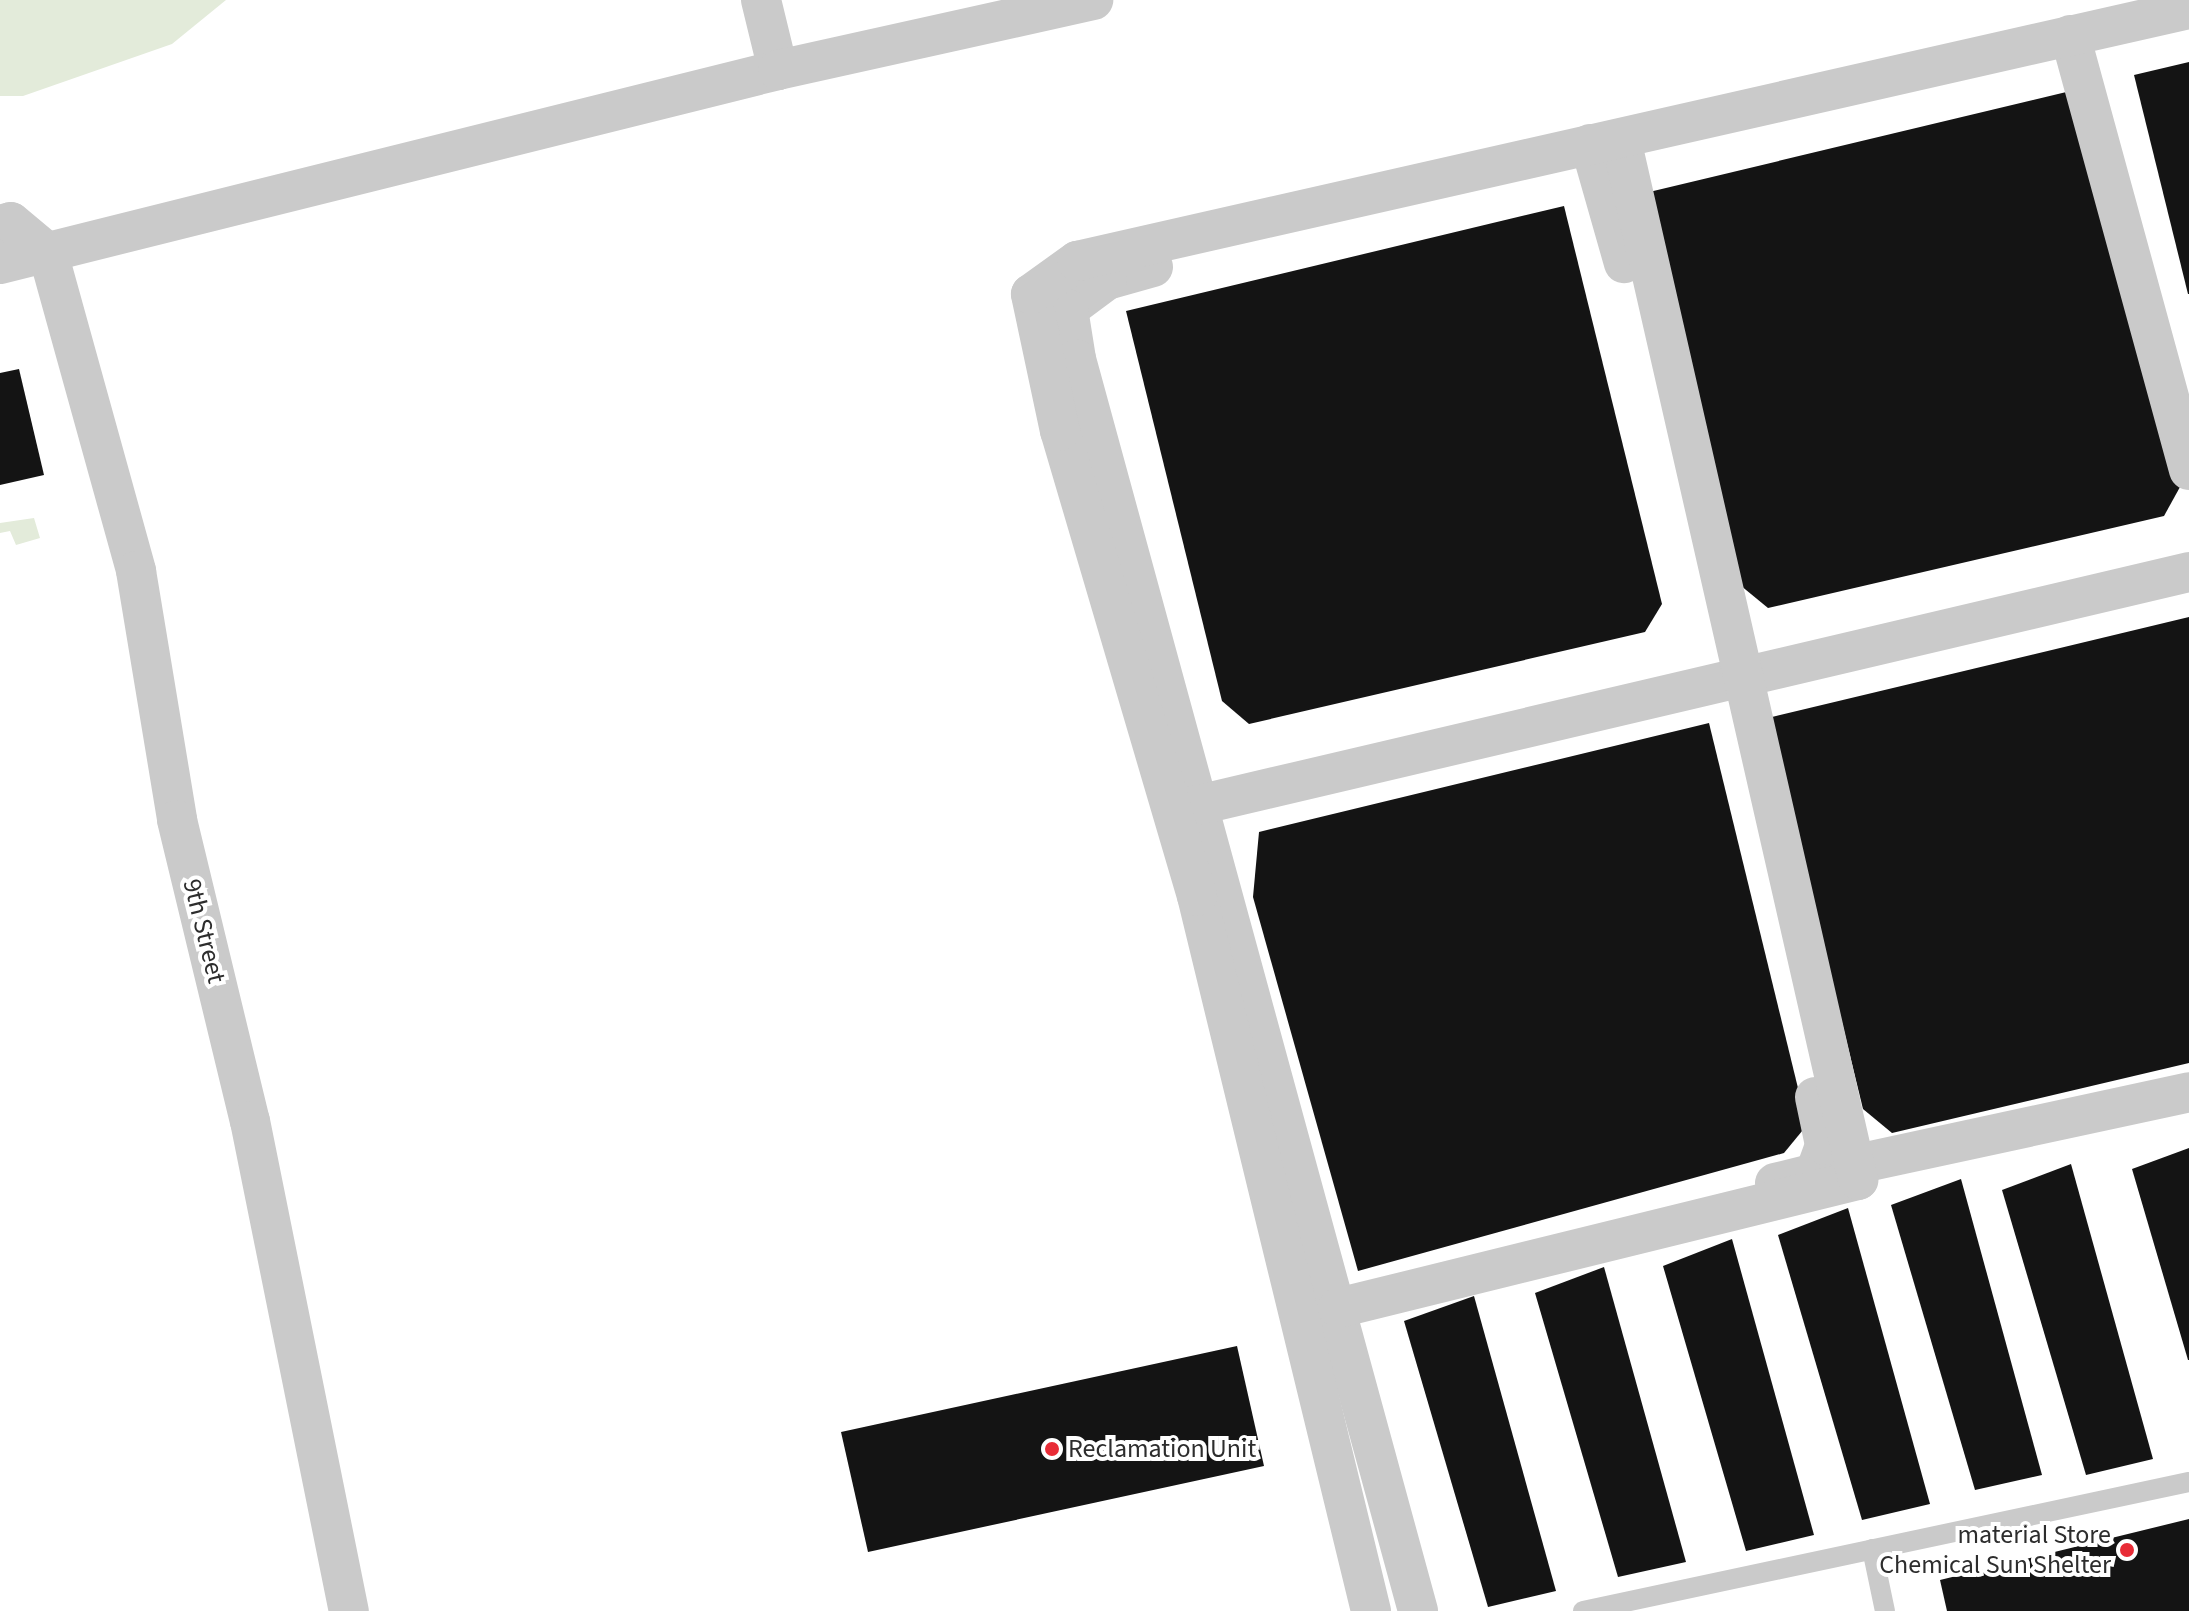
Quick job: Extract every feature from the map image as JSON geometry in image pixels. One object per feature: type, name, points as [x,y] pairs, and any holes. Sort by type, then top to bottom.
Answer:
[{"type":"street","points":[[761,0],[778,70]]},
{"type":"street","points":[[0,264],[778,70],[1093,0]]},
{"type":"street","points":[[1371,1611],[1186,808],[1060,431],[1031,294],[1077,261],[1603,155],[2084,42],[2189,9]]},
{"type":"street","points":[[2084,42],[2189,26]]},
{"type":"street","points":[[2084,42],[2189,383]]},
{"type":"street","points":[[2084,42],[2189,470]]},
{"type":"street","points":[[1603,155],[1733,689],[1856,1172]]},
{"type":"street","points":[[0,225],[11,222],[48,253]]},
{"type":"street","name":"9th Street","points":[[48,253],[136,571],[177,820],[250,1121],[349,1611]]},
{"type":"street","points":[[1215,852],[1252,814],[2189,572]]},
{"type":"street","points":[[1186,808],[1733,689],[2189,596]]},
{"type":"street","points":[[1733,689],[1825,1145],[1815,1173]]},
{"type":"street","points":[[1186,808],[1215,852],[1418,1611]]},
{"type":"street","points":[[1336,1299],[2189,1092]]},
{"type":"street","points":[[1336,1299],[1815,1173],[1856,1172],[2189,1104]]},
{"type":"lane","points":[[1583,1611],[2189,1482]]},
{"type":"lane","points":[[1872,1549],[1885,1611]]},
{"type":"green space","points":[[0,0],[226,0],[172,44],[23,96],[0,96]]},
{"type":"green space","points":[[34,518],[40,538],[16,545],[10,531],[0,533],[0,523]]},
{"type":"building","points":[[2189,62],[2189,294],[2188,294],[2134,75]]},
{"type":"building","points":[[2083,88],[2180,487],[2164,516],[1768,608],[1740,585],[1645,193]]},
{"type":"building","points":[[1564,206],[1662,604],[1645,632],[1249,724],[1222,701],[1126,311]]},
{"type":"building","points":[[19,369],[44,475],[0,485],[0,373]]},
{"type":"building","points":[[2189,617],[2189,1063],[1892,1133],[1863,1109],[1768,718]]},
{"type":"building","points":[[1709,723],[1807,1125],[1784,1153],[1358,1271],[1253,897],[1259,832]]},
{"type":"building","points":[[2189,1148],[2189,1360],[2188,1360],[2132,1169]]},
{"type":"building","points":[[2071,1164],[2153,1459],[2086,1475],[2002,1190]]},
{"type":"building","points":[[1961,1179],[2042,1475],[1975,1490],[1891,1205]]},
{"type":"building","points":[[1848,1208],[1930,1504],[1862,1520],[1778,1235]]},
{"type":"building","points":[[1732,1239],[1814,1535],[1746,1551],[1663,1266]]},
{"type":"building","points":[[1604,1267],[1686,1562],[1618,1577],[1535,1293]]},
{"type":"building","points":[[1474,1296],[1556,1591],[1488,1607],[1404,1321]]},
{"type":"building","name":"Reclamation Unit","points":[[1237,1346],[1264,1466],[868,1552],[841,1432]]},
{"type":"building","name":"material Store Chemical Sun Shelter","points":[[2189,1519],[2189,1611],[1947,1611],[1940,1580]]},
{"type":"place","name":"Reclamation Unit","points":[[1052,1449]]},
{"type":"place","name":"material Store Chemical Sun Shelter","points":[[2127,1550]]}]
